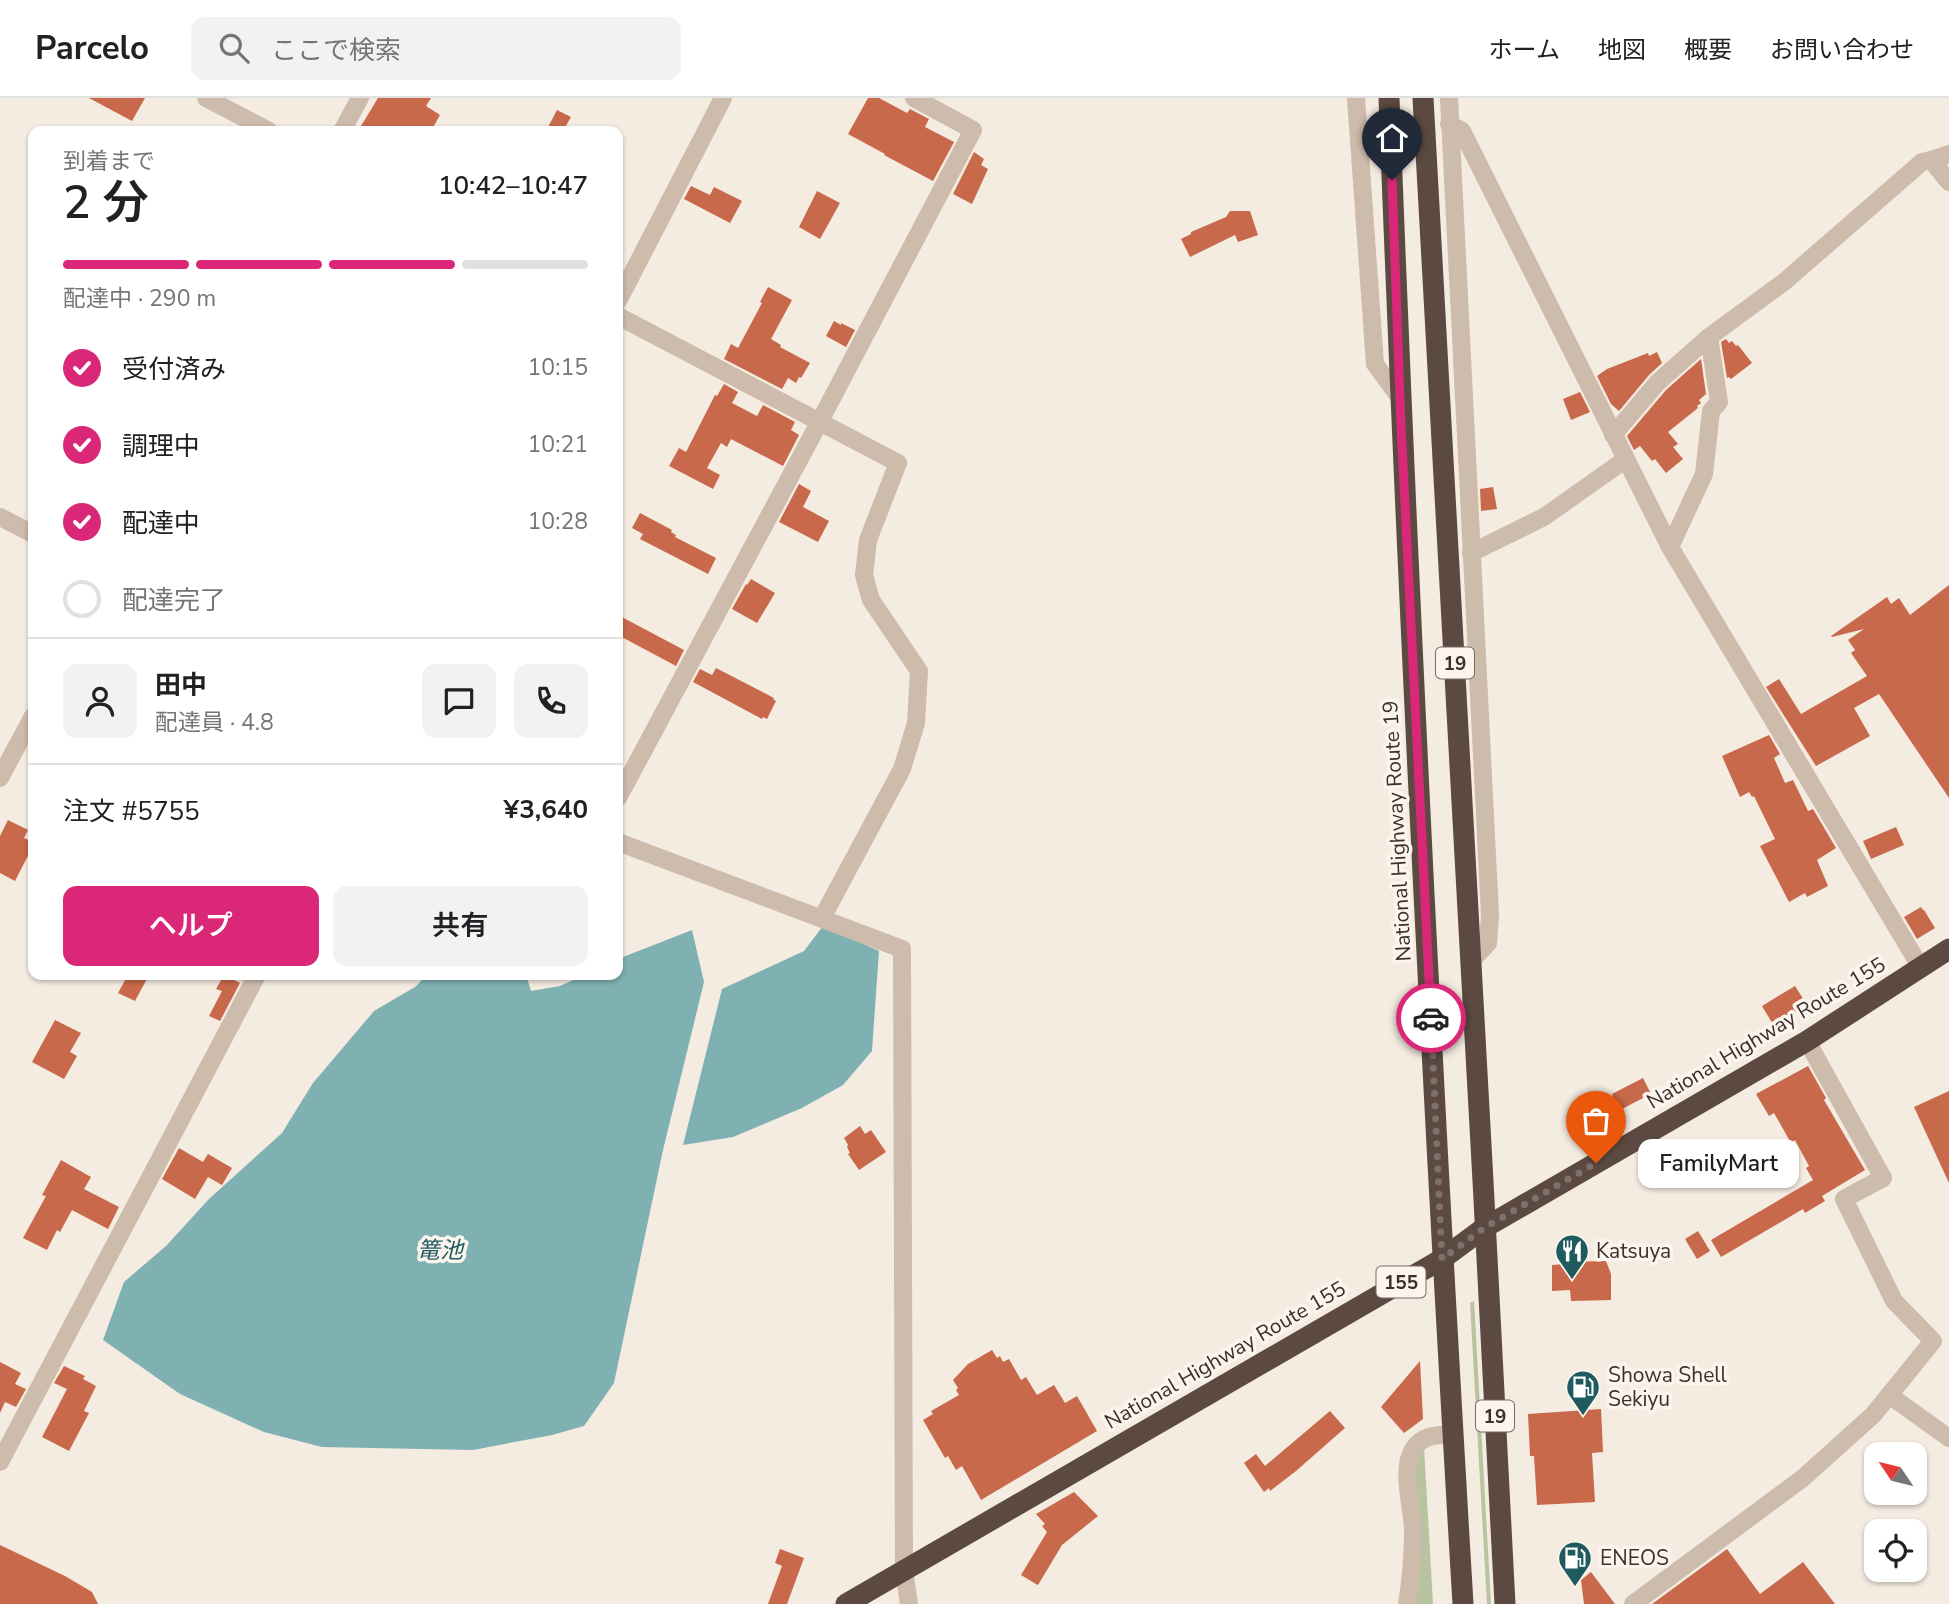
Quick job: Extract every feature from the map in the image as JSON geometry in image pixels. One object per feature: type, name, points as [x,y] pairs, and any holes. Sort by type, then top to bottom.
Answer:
[{"type":"highway","name":"National Highway Route 19","points":[[1389,98],[1400,398],[1442,1259],[1463,1604]]},
{"type":"highway","name":"19","points":[[1423,98],[1504,1604]]},
{"type":"highway","name":"National Highway Route 155","points":[[846,1604],[1442,1259],[1484,1228],[1807,1041],[1949,949]]},
{"type":"highway","points":[[1452,1604],[1447,1478],[1455,1460]]},
{"type":"street","points":[[206,98],[259,126]]},
{"type":"street","points":[[345,126],[360,98]]},
{"type":"street","points":[[623,291],[723,98]]},
{"type":"street","points":[[623,789],[973,130],[914,98]]},
{"type":"street","points":[[1356,98],[1375,364],[1400,398]]},
{"type":"street","points":[[1449,98],[1490,915],[1488,943],[1471,961]]},
{"type":"street","points":[[1449,124],[1462,131],[1670,547],[1920,968]]},
{"type":"street","points":[[1613,435],[1658,382],[1709,337],[1784,282],[1923,162],[1949,153]]},
{"type":"street","points":[[1931,160],[1949,182]]},
{"type":"street","points":[[623,319],[898,463],[868,540],[864,575],[871,600],[919,671],[916,723],[901,769],[822,918]]},
{"type":"street","points":[[1670,547],[1704,474],[1711,411],[1719,401],[1709,337]]},
{"type":"street","points":[[1471,552],[1544,517],[1626,460]]},
{"type":"street","points":[[0,517],[28,531]]},
{"type":"street","points":[[0,778],[28,725]]},
{"type":"street","points":[[623,844],[902,948],[904,1570],[909,1604]]},
{"type":"street","points":[[0,1462],[254,980]]},
{"type":"street","points":[[1633,1604],[1803,1478],[1873,1415],[1933,1341],[1894,1301],[1844,1199],[1883,1178],[1807,1041]]},
{"type":"street","points":[[1889,1395],[1949,1438]]},
{"type":"street","points":[[1406,1604],[1413,1526],[1408,1458],[1415,1446],[1428,1436],[1452,1434]]},
{"type":"green space","points":[[1474,1301],[1491,1604],[1487,1604],[1470,1303]]},
{"type":"green space","points":[[1424,1447],[1433,1604],[1412,1604],[1415,1455]]},
{"type":"water","points":[[823,926],[879,951],[872,1051],[843,1085],[802,1108],[733,1137],[683,1145],[722,989],[804,951]]},
{"type":"water","name":"篭池","points":[[692,930],[704,982],[663,1150],[614,1383],[584,1426],[473,1450],[322,1447],[264,1432],[180,1394],[103,1340],[124,1282],[166,1246],[209,1199],[282,1133],[313,1083],[374,1011],[422,980],[528,980],[531,991],[560,986],[573,980],[623,980],[623,957]]},
{"type":"building","points":[[89,98],[145,98],[132,121]]},
{"type":"building","points":[[378,98],[431,98],[426,106],[440,115],[434,126],[361,126]]},
{"type":"building","points":[[868,98],[879,98],[907,113],[910,109],[929,119],[925,127],[954,142],[933,181],[848,134]]},
{"type":"building","points":[[557,110],[571,117],[566,126],[549,126]]},
{"type":"building","points":[[974,152],[984,159],[981,165],[988,169],[972,204],[953,194]]},
{"type":"building","points":[[691,186],[710,195],[714,187],[742,201],[730,223],[684,199]]},
{"type":"building","points":[[817,191],[840,203],[820,239],[799,227]]},
{"type":"building","points":[[1230,211],[1250,211],[1258,235],[1238,242],[1235,235],[1190,257],[1181,239],[1226,217]]},
{"type":"building","points":[[768,287],[792,300],[771,339],[810,363],[796,383],[788,378],[782,389],[724,359],[731,344],[738,348]]},
{"type":"building","points":[[834,321],[855,330],[846,347],[826,336]]},
{"type":"building","points":[[1726,339],[1729,343],[1732,341],[1738,345],[1752,363],[1731,379],[1727,378],[1721,342]]},
{"type":"building","points":[[1657,352],[1662,363],[1619,411],[1611,404],[1597,376],[1607,369]]},
{"type":"building","points":[[1701,359],[1706,394],[1699,400],[1701,403],[1698,408],[1668,432],[1678,444],[1673,447],[1683,459],[1666,473],[1640,446],[1634,450],[1627,436],[1666,390]]},
{"type":"building","points":[[724,384],[738,392],[732,403],[757,416],[763,405],[795,422],[791,430],[799,435],[783,466],[731,439],[727,447],[721,443],[707,468],[720,475],[713,489],[669,466],[679,448],[686,452],[715,395],[717,396]]},
{"type":"building","points":[[1580,392],[1590,412],[1571,420],[1563,399]]},
{"type":"building","points":[[799,484],[811,491],[803,507],[829,521],[818,542],[779,522]]},
{"type":"building","points":[[1493,487],[1497,509],[1481,511],[1480,489]]},
{"type":"building","points":[[640,513],[672,530],[675,537],[716,558],[708,574],[640,539],[643,534],[632,528]]},
{"type":"building","points":[[751,579],[775,593],[757,623],[732,609]]},
{"type":"building","points":[[1949,585],[1949,798],[1879,694],[1854,708],[1870,736],[1816,766],[1766,687],[1779,679],[1801,714],[1867,676],[1851,653],[1855,650],[1848,640],[1864,629],[1831,636],[1887,597],[1891,604],[1899,598],[1910,615]]},
{"type":"building","points":[[623,618],[684,650],[676,666],[623,638]]},
{"type":"building","points":[[716,668],[774,698],[776,701],[767,719],[762,719],[693,682],[700,669],[712,675]]},
{"type":"building","points":[[1769,735],[1780,754],[1774,758],[1785,783],[1793,780],[1808,811],[1813,809],[1836,848],[1817,860],[1828,886],[1807,897],[1805,893],[1789,902],[1760,846],[1775,839],[1754,796],[1749,792],[1740,797],[1722,756]]},
{"type":"building","points":[[8,820],[28,830],[24,838],[28,840],[28,856],[15,881],[0,873],[0,836]]},
{"type":"building","points":[[1896,827],[1904,845],[1871,859],[1863,841]]},
{"type":"building","points":[[1921,907],[1935,928],[1917,939],[1904,917]]},
{"type":"building","points":[[125,980],[146,980],[135,1001],[118,993]]},
{"type":"building","points":[[221,980],[240,983],[220,1021],[209,1016],[222,991],[216,989]]},
{"type":"building","points":[[1795,986],[1807,1005],[1774,1026],[1762,1006]]},
{"type":"building","points":[[55,1020],[81,1033],[70,1052],[77,1056],[64,1079],[32,1062]]},
{"type":"building","points":[[1808,1066],[1826,1098],[1824,1100],[1865,1170],[1822,1196],[1825,1201],[1805,1213],[1803,1209],[1721,1257],[1711,1240],[1813,1180],[1795,1140],[1791,1143],[1774,1113],[1769,1116],[1756,1094]]},
{"type":"building","points":[[1643,1078],[1651,1094],[1620,1110],[1612,1094]]},
{"type":"building","points":[[1949,1091],[1949,1183],[1914,1107]]},
{"type":"building","points":[[860,1126],[865,1134],[871,1130],[886,1152],[859,1170],[848,1154],[848,1145],[844,1138]]},
{"type":"building","points":[[179,1148],[203,1162],[208,1154],[232,1168],[222,1185],[208,1177],[195,1199],[162,1179]]},
{"type":"building","points":[[61,1160],[91,1177],[84,1189],[119,1207],[108,1229],[72,1210],[60,1232],[57,1230],[47,1250],[23,1238],[46,1196],[42,1195]]},
{"type":"building","points":[[1698,1231],[1710,1251],[1697,1259],[1685,1239]]},
{"type":"building","points":[[1606,1261],[1611,1274],[1611,1300],[1571,1301],[1570,1290],[1552,1291],[1552,1265]]},
{"type":"building","points":[[992,1350],[1003,1362],[1009,1359],[1021,1380],[1026,1377],[1037,1395],[1054,1385],[1065,1403],[1077,1396],[1097,1431],[981,1500],[962,1466],[956,1470],[948,1456],[945,1458],[923,1420],[933,1414],[931,1411],[959,1395],[953,1380],[968,1364]]},
{"type":"building","points":[[1420,1361],[1423,1419],[1404,1433],[1381,1407]]},
{"type":"building","points":[[0,1362],[21,1373],[15,1384],[26,1389],[16,1407],[5,1402],[0,1413]]},
{"type":"building","points":[[64,1366],[85,1376],[83,1379],[96,1386],[84,1411],[89,1413],[69,1451],[42,1437],[67,1389],[54,1383]]},
{"type":"building","points":[[1601,1409],[1603,1452],[1592,1453],[1595,1502],[1537,1505],[1534,1456],[1530,1456],[1528,1414]]},
{"type":"building","points":[[1330,1411],[1345,1428],[1296,1471],[1270,1491],[1269,1488],[1264,1492],[1244,1463],[1256,1454],[1265,1466]]},
{"type":"building","points":[[1074,1492],[1098,1516],[1062,1545],[1038,1585],[1021,1575],[1047,1532],[1042,1526],[1045,1524],[1036,1514]]},
{"type":"building","points":[[0,1545],[92,1592],[98,1604],[0,1604]]},
{"type":"building","points":[[780,1549],[804,1558],[787,1604],[768,1604],[782,1566],[775,1563]]},
{"type":"building","points":[[1727,1549],[1760,1594],[1803,1562],[1835,1604],[1652,1604]]},
{"type":"building","points":[[1591,1572],[1615,1604],[1584,1604],[1581,1580]]},
{"type":"way so far","points":[[1431,1018],[1442,1259],[1484,1228],[1596,1163]]},
{"type":"place","name":"FamilyMart","points":[[1596,1163]]},
{"type":"place","name":"Katsuya","points":[[1572,1281]]},
{"type":"place","name":"Showa Shell Sekiyu","points":[[1583,1417]]},
{"type":"place","name":"ENEOS","points":[[1575,1588]]},
{"type":"route","points":[[1392,180],[1401,426],[1431,1018]]}]
